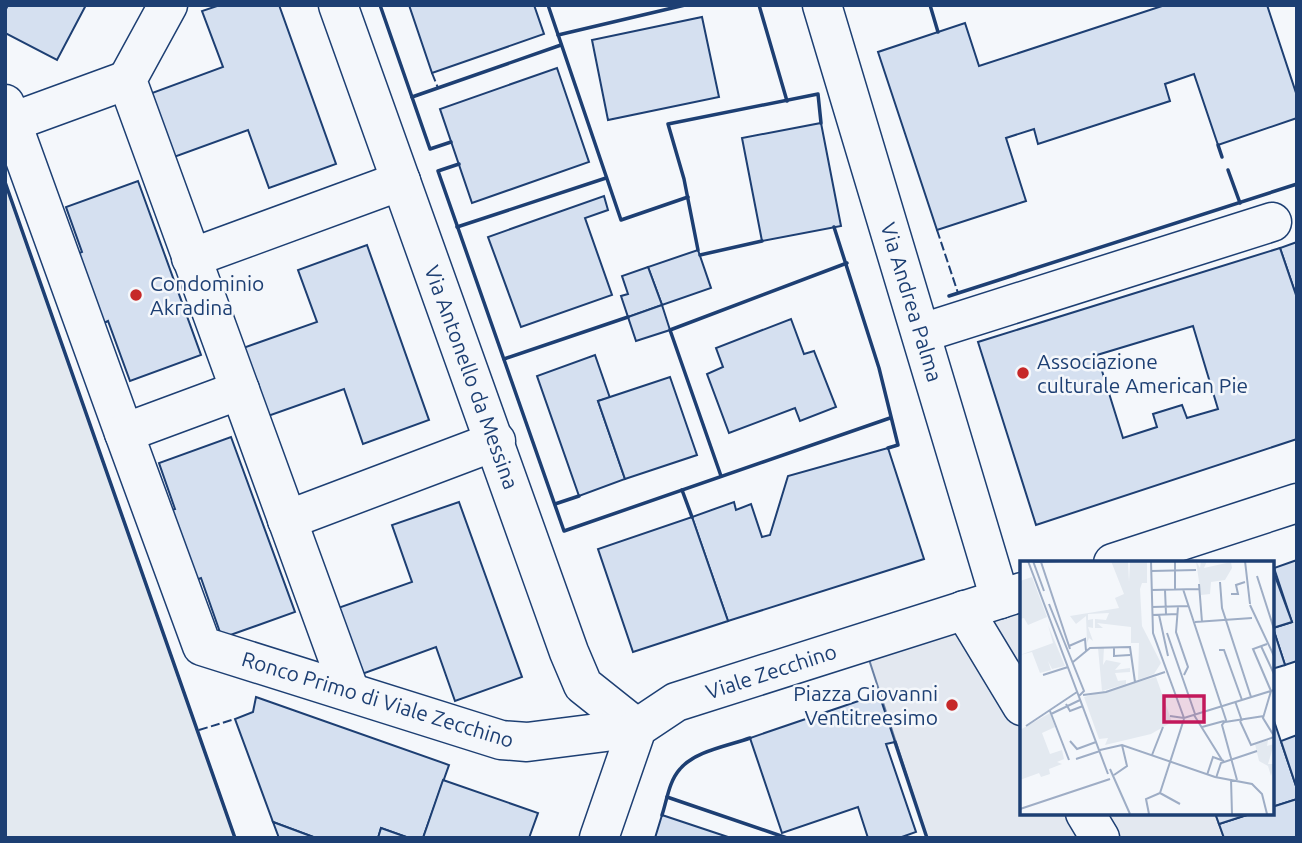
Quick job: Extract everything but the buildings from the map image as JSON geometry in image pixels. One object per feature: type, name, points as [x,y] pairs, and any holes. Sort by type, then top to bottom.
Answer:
[{"type":"street","points":[[168,5],[127,80],[8,113],[124,433],[240,390]]},
{"type":"street","name":"Via Antonello da Messina","points":[[338,5],[583,685],[637,728]]},
{"type":"street","name":"Via Andrea Palma","points":[[822,5],[922,333],[1020,698]]},
{"type":"street","points":[[127,80],[350,692]]},
{"type":"street","points":[[191,258],[401,181]]},
{"type":"street","points":[[922,333],[1272,222]]},
{"type":"street","name":"Ronco Primo di Viale Zecchino","points":[[124,433],[202,646],[501,740],[527,743],[637,728]]},
{"type":"street","points":[[287,520],[496,441]]},
{"type":"street","points":[[1119,561],[1297,503]]},
{"type":"street","name":"Viale Zecchino","points":[[637,728],[676,702],[995,600]]},
{"type":"street","points":[[598,838],[637,728]]},
{"type":"street","points":[[1086,815],[1100,838]]},
{"type":"shaded area","points":[[5,182],[235,838],[5,838]]},
{"type":"shaded area","name":"Piazza Giovanni Ventitreesimo","points":[[1020,593],[1020,815],[1216,815],[1224,838],[927,838],[863,641]]},
{"type":"fence","points":[[432,73],[438,88]]},
{"type":"fence","points":[[937,230],[958,293]]},
{"type":"fence","points":[[199,730],[235,719]]},
{"type":"wall","points":[[380,5],[430,149],[451,142]]},
{"type":"wall","points":[[548,5],[621,220],[688,197]]},
{"type":"wall","points":[[558,35],[685,5]]},
{"type":"wall","points":[[759,5],[787,101]]},
{"type":"wall","points":[[930,5],[938,32]]},
{"type":"wall","points":[[412,97],[561,45]]},
{"type":"wall","points":[[698,250],[684,179],[668,124],[818,94],[821,123]]},
{"type":"wall","points":[[1218,145],[1222,157]]},
{"type":"wall","points":[[459,164],[438,171],[564,531],[890,418]]},
{"type":"wall","points":[[1228,170],[1240,203]]},
{"type":"wall","points":[[457,227],[606,178]]},
{"type":"wall","points":[[5,182],[235,838]]},
{"type":"wall","points":[[949,296],[1297,184]]},
{"type":"wall","points":[[834,227],[879,368],[898,445],[888,448]]},
{"type":"wall","points":[[700,255],[762,241]]},
{"type":"wall","points":[[721,476],[670,330],[847,263]]},
{"type":"wall","points":[[504,359],[628,317]]},
{"type":"wall","points":[[682,490],[692,517]]},
{"type":"wall","points":[[555,504],[579,496]]},
{"type":"wall","points":[[662,815],[673,779],[686,763],[703,753],[750,738]]},
{"type":"wall","points":[[895,742],[927,838]]},
{"type":"wall","points":[[667,797],[787,838]]},
{"type":"place","name":"Condominio Akradina","points":[[136,295]]},
{"type":"place","name":"Associazione culturale American Pie","points":[[1023,373]]},
{"type":"place","name":"Piazza Giovanni Ventitreesimo","points":[[952,705]]}]
